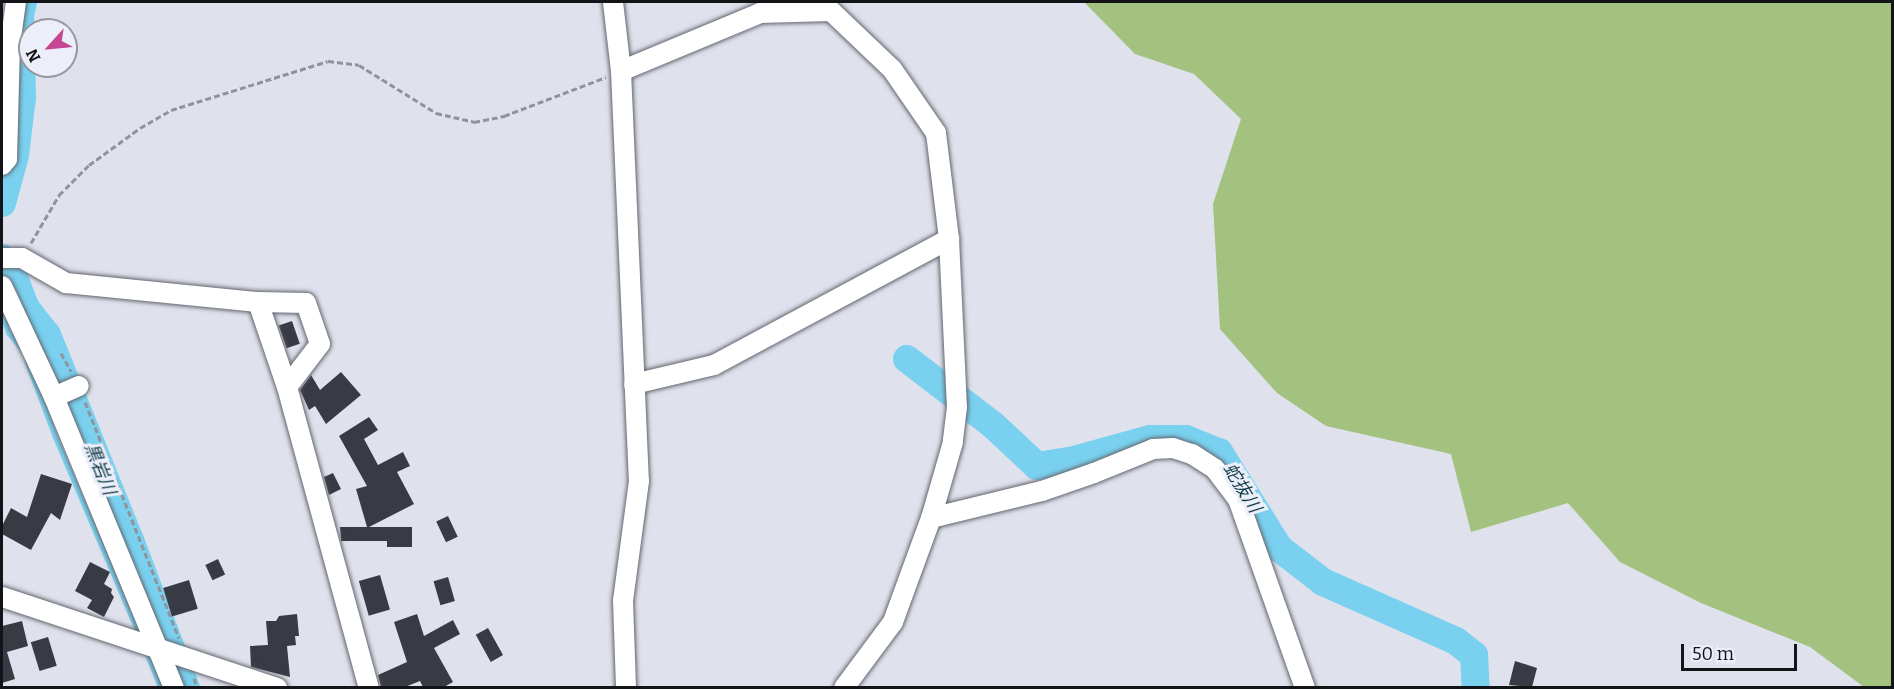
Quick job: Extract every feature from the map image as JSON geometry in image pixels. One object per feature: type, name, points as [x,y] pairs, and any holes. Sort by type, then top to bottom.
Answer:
[{"type":"street","points":[[2,165],[7,159],[10,45],[15,2]]},
{"type":"street","points":[[613,2],[621,71],[639,481],[623,601],[626,687]]},
{"type":"street","points":[[621,71],[760,13],[831,11],[892,69],[936,133],[949,239],[957,408],[953,442],[931,518],[893,622],[844,687]]},
{"type":"street","points":[[634,384],[714,365],[949,239]]},
{"type":"street","points":[[15,258],[66,283],[258,302],[306,303],[320,344],[287,387]]},
{"type":"street","points":[[2,286],[54,397],[174,687]]},
{"type":"street","points":[[258,302],[287,387],[369,687]]},
{"type":"street","points":[[54,397],[78,386]]},
{"type":"street","points":[[931,518],[1042,491],[1094,474],[1153,449],[1173,448],[1192,454],[1215,469],[1238,499],[1305,687]]},
{"type":"street","points":[[2,597],[277,687]]},
{"type":"path","points":[[15,258],[59,195],[89,165],[171,110],[201,100],[328,62],[359,65],[436,113],[474,122],[504,116],[621,71]]},
{"type":"path","points":[[61,353],[78,386],[185,657]]},
{"type":"green space","points":[[1084,2],[1892,2],[1892,687],[1864,687],[1810,647],[1701,603],[1620,562],[1568,503],[1471,532],[1451,454],[1326,426],[1277,393],[1220,329],[1213,204],[1241,119],[1194,74],[1135,54]]},
{"type":"building","points":[[292,321],[300,344],[287,348],[279,326]]},
{"type":"building","points":[[341,372],[361,395],[326,424],[315,406],[309,410],[300,390],[311,375],[320,390]]},
{"type":"building","points":[[369,417],[378,430],[364,439],[378,465],[403,452],[410,466],[397,472],[414,504],[369,527],[412,527],[412,547],[387,547],[387,541],[341,541],[340,527],[367,527],[356,489],[367,486],[339,436]]},
{"type":"building","points":[[333,473],[341,489],[329,495],[324,477]]},
{"type":"building","points":[[41,474],[72,484],[60,520],[51,513],[31,550],[2,534],[2,526],[11,508],[27,517]]},
{"type":"building","points":[[448,516],[458,537],[446,542],[436,521]]},
{"type":"building","points":[[218,559],[225,574],[212,580],[205,565]]},
{"type":"building","points":[[90,562],[110,572],[104,584],[112,589],[111,593],[114,597],[104,617],[87,608],[92,600],[75,591]]},
{"type":"building","points":[[380,575],[390,610],[369,616],[359,581]]},
{"type":"building","points":[[448,577],[455,601],[440,605],[434,581]]},
{"type":"building","points":[[189,580],[198,609],[172,617],[163,588]]},
{"type":"building","points":[[297,614],[299,636],[295,636],[296,645],[287,646],[290,677],[251,667],[250,646],[268,645],[266,621],[276,621],[279,616]]},
{"type":"building","points":[[417,614],[424,636],[453,620],[460,634],[434,648],[453,682],[444,687],[423,687],[420,681],[405,687],[381,687],[378,675],[407,662],[394,622]]},
{"type":"building","points":[[22,621],[28,646],[7,652],[15,679],[2,683],[2,626]]},
{"type":"building","points":[[488,628],[503,655],[491,662],[476,635]]},
{"type":"building","points":[[48,637],[57,666],[40,671],[31,642]]},
{"type":"building","points":[[1515,661],[1537,668],[1532,687],[1509,685]]},
{"type":"waterway","name":"黒岩川","points":[[2,203],[15,155],[22,97],[20,16],[23,2]]},
{"type":"waterway","name":"黒岩川","points":[[2,258],[13,275],[25,307],[47,335],[130,540],[186,688]]},
{"type":"waterway","points":[[2,314],[9,333],[23,350]]},
{"type":"waterway","name":"蛇抜川","points":[[907,359],[993,425],[1037,466],[1070,461],[1150,439],[1186,439],[1219,452],[1279,548],[1323,582],[1456,641],[1474,655],[1476,688]]},
{"type":"waterway","points":[[27,361],[55,436],[137,629]]},
{"type":"waterway","points":[[148,656],[161,688]]}]
